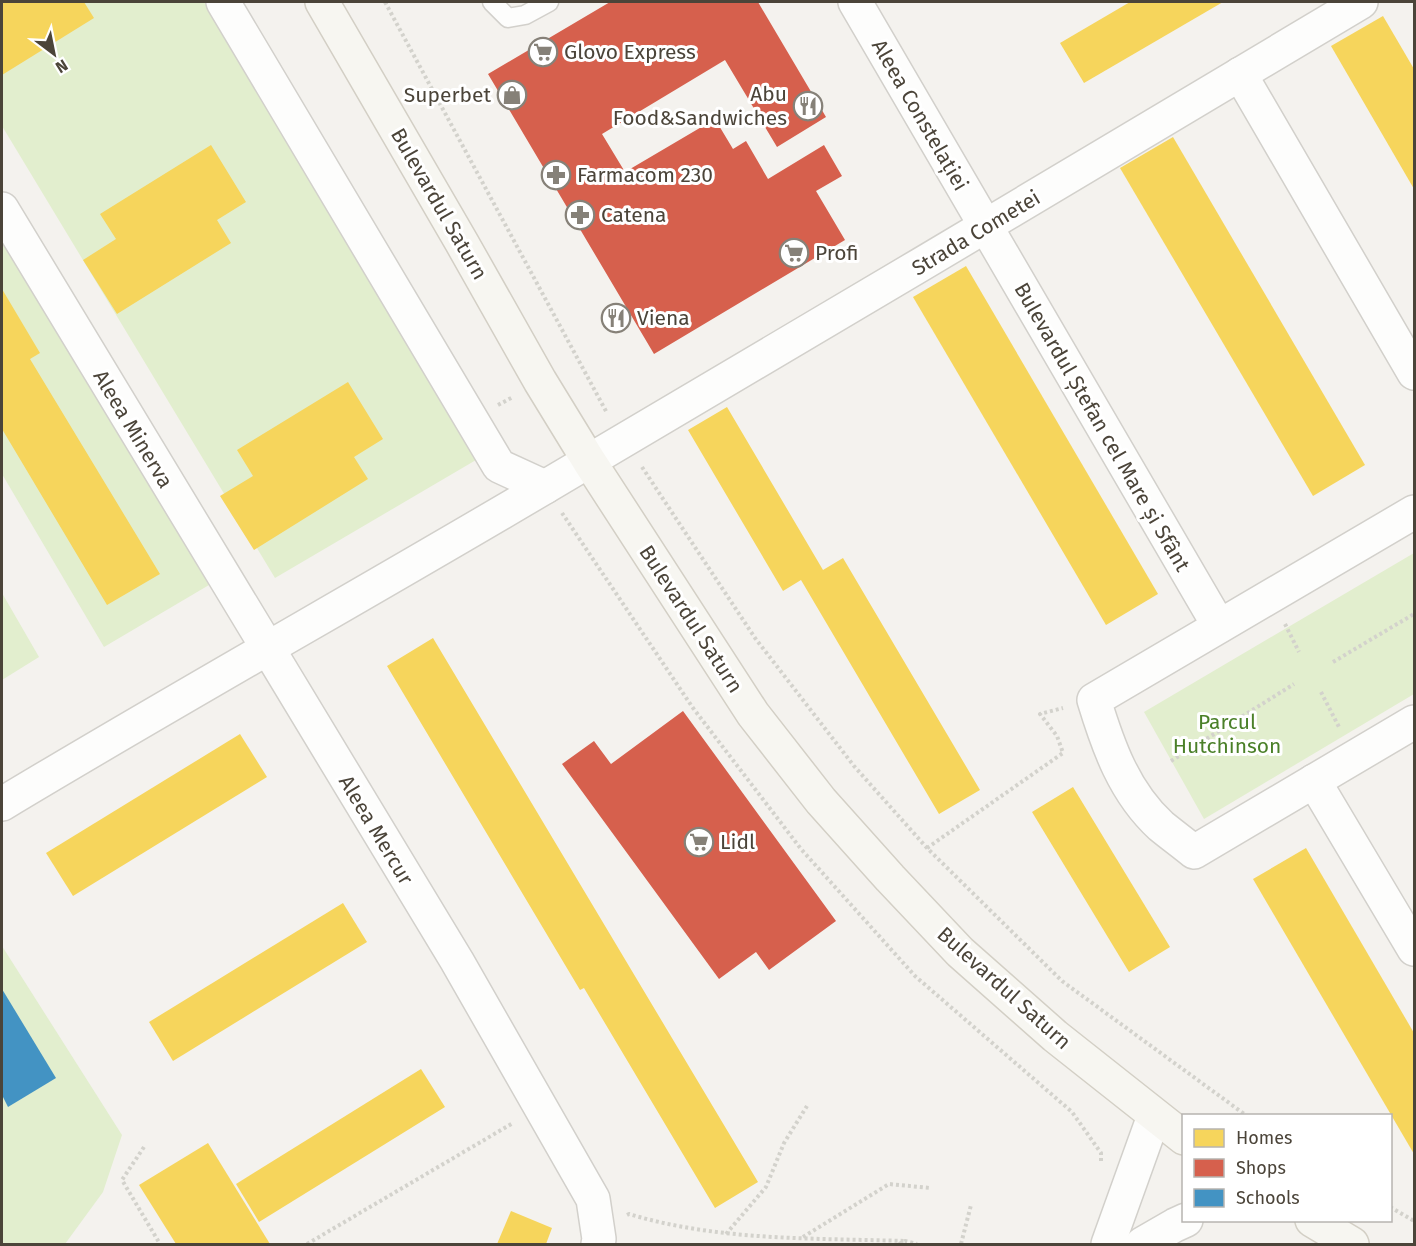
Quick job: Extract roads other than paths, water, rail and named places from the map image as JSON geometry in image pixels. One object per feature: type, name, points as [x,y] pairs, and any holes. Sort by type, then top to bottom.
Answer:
[{"type":"main road","name":"Bulevardul Saturn","points":[[322,2],[540,381],[589,461],[753,714],[821,801],[960,952],[1055,1036],[1182,1137]]},
{"type":"main road","points":[[1314,1222],[1352,1245]]},
{"type":"street","points":[[223,2],[500,466],[545,487]]},
{"type":"street","name":"Aleea Constelației","points":[[855,2],[986,228]]},
{"type":"street","name":"Strada Cometei","points":[[266,649],[986,228],[1361,2]]},
{"type":"street","points":[[1240,74],[1414,373]]},
{"type":"street","name":"Aleea Minerva","points":[[2,209],[266,649]]},
{"type":"street","name":"Bulevardul Ștefan cel Mare și Sfânt","points":[[986,228],[1219,627]]},
{"type":"street","points":[[1414,512],[1094,700],[1109,748],[1129,789],[1160,825],[1194,852],[1414,722]]},
{"type":"street","points":[[2,804],[266,649]]},
{"type":"street","name":"Aleea Mercur","points":[[266,649],[457,962],[541,1106],[592,1198],[598,1242]]},
{"type":"street","points":[[1314,781],[1414,950]]},
{"type":"street","points":[[1108,1245],[1154,1116]]},
{"type":"street","points":[[1142,1245],[1182,1222]]},
{"type":"lane","points":[[492,2],[508,18],[525,15],[549,2]]},
{"type":"place","name":"Glovo Express","points":[[543,52]]},
{"type":"place","name":"Superbet","points":[[512,95]]},
{"type":"place","name":"Abu Food&Sandwiches","points":[[808,106]]},
{"type":"place","name":"Farmacom 230","points":[[556,175]]},
{"type":"place","name":"Catena","points":[[580,215]]},
{"type":"place","name":"Profi","points":[[794,253]]},
{"type":"place","name":"Viena","points":[[616,318]]},
{"type":"place","name":"Lidl","points":[[699,842]]},
{"type":"park label","name":"Parcul Hutchinson","points":[[1227,734]]}]
